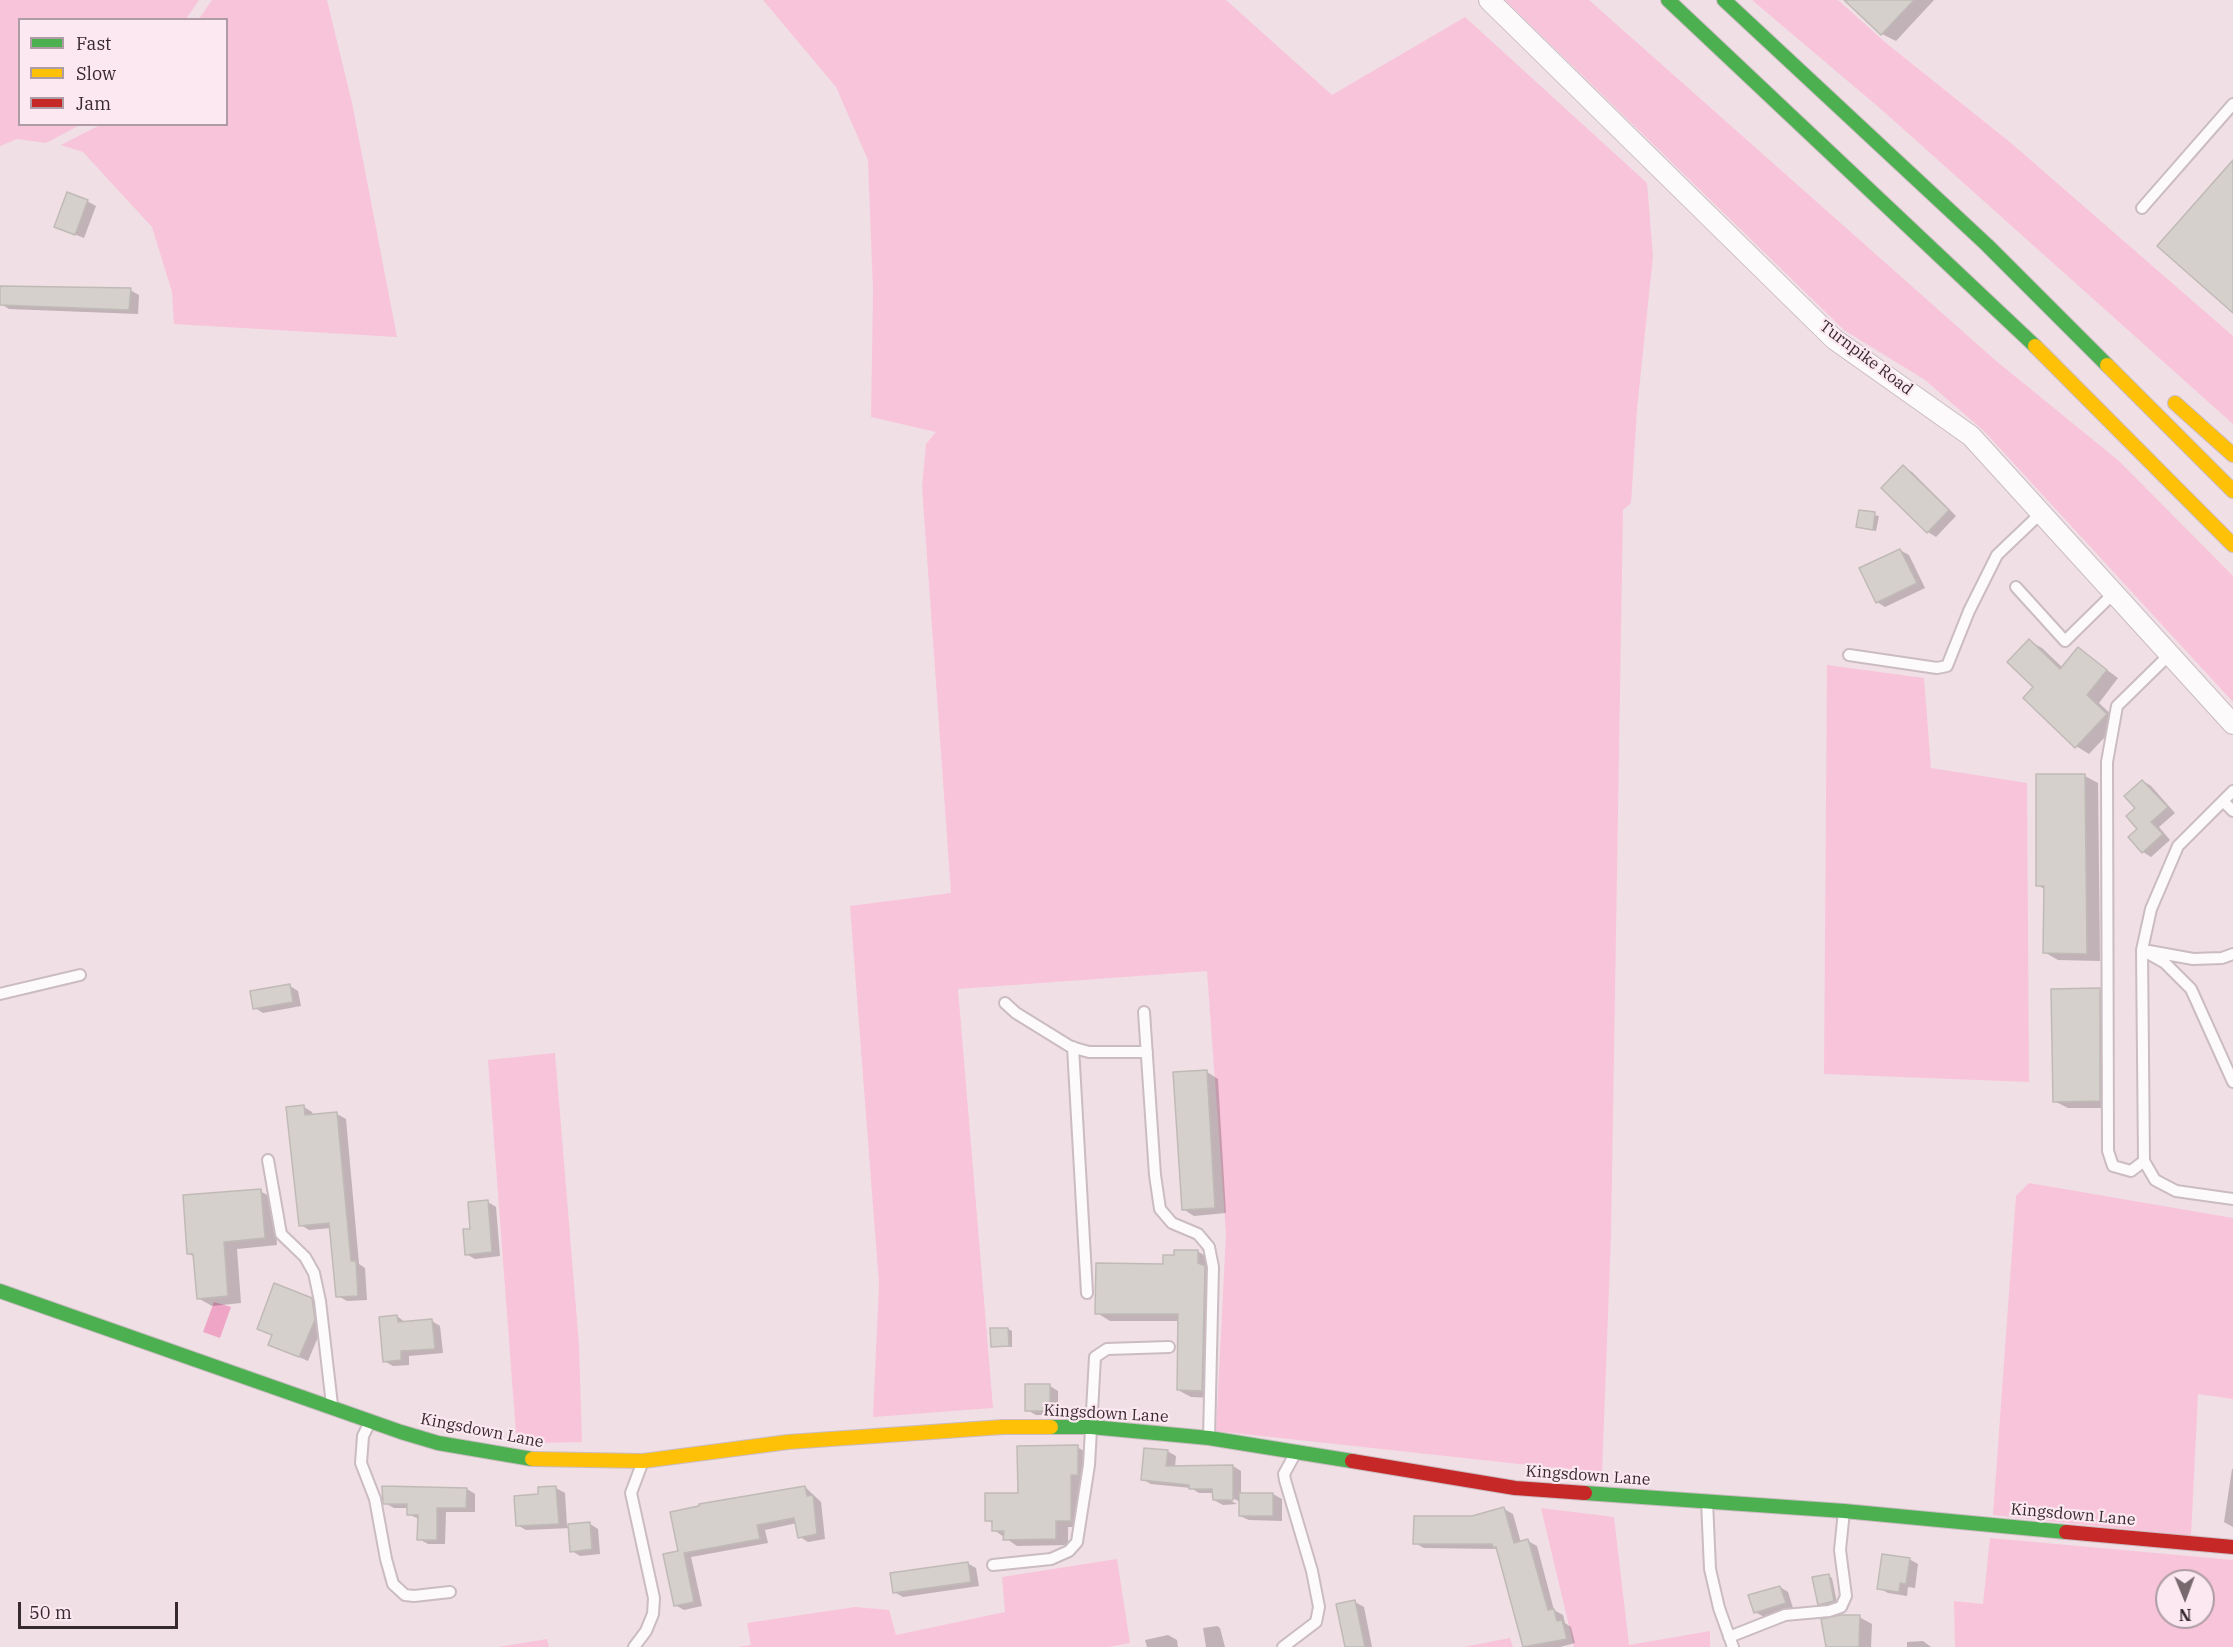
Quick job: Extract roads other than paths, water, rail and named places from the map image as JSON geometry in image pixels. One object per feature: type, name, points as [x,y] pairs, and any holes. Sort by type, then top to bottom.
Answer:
[{"type":"main road","points":[[1668,0],[2013,323],[2233,544]]},
{"type":"main road","points":[[1724,0],[1987,246],[2233,491]]},
{"type":"main road","points":[[1987,246],[2119,356]]},
{"type":"main road","points":[[2163,393],[2233,455]]},
{"type":"main road","name":"Kingsdown Lane","points":[[0,1291],[370,1422],[438,1443],[526,1459],[577,1462],[643,1461],[799,1441],[1003,1427],[1091,1427],[1209,1438],[1295,1454],[1515,1488],[1844,1511],[2233,1547]]},
{"type":"street","name":"Turnpike Road","points":[[1489,0],[1834,339],[1971,436],[2233,724]]},
{"type":"lane","points":[[2142,208],[2233,104]]},
{"type":"lane","points":[[1849,655],[1937,668],[1947,666],[1969,611],[1997,555],[2041,513]]},
{"type":"lane","points":[[2016,587],[2066,641],[2114,593]]},
{"type":"lane","points":[[2144,1161],[2131,1171],[2113,1166],[2108,1151],[2107,762],[2117,706],[2170,654]]},
{"type":"lane","points":[[2233,791],[2178,846],[2151,909],[2142,950],[2144,1161],[2155,1180],[2176,1191],[2233,1199]]},
{"type":"lane","points":[[2223,801],[2233,811]]},
{"type":"lane","points":[[2142,950],[2193,959],[2222,958],[2233,954]]},
{"type":"lane","points":[[2142,950],[2165,963],[2191,989],[2233,1082]]},
{"type":"lane","points":[[0,994],[80,975]]},
{"type":"lane","points":[[1005,1003],[1016,1013],[1073,1047],[1100,1053],[1147,1052]]},
{"type":"lane","points":[[1144,1012],[1155,1175],[1160,1209],[1172,1223],[1198,1234],[1209,1247],[1213,1267],[1209,1438]]},
{"type":"lane","points":[[1073,1047],[1087,1293]]},
{"type":"lane","points":[[268,1160],[281,1234],[305,1257],[314,1273],[320,1301],[332,1408]]},
{"type":"lane","points":[[993,1565],[1052,1559],[1069,1551],[1077,1542],[1085,1505],[1091,1427],[1092,1365],[1095,1357],[1107,1349],[1169,1347]]},
{"type":"lane","points":[[370,1422],[363,1436],[360,1456],[375,1499],[393,1584],[405,1595],[450,1592]]},
{"type":"lane","points":[[1283,1647],[1316,1622],[1319,1607],[1312,1570],[1284,1474],[1295,1454]]},
{"type":"lane","points":[[634,1647],[646,1630],[653,1614],[654,1598],[631,1493],[643,1461]]},
{"type":"lane","points":[[1707,1501],[1710,1569],[1731,1642],[1785,1615],[1829,1611],[1841,1606],[1846,1596],[1840,1550],[1844,1511]]}]
